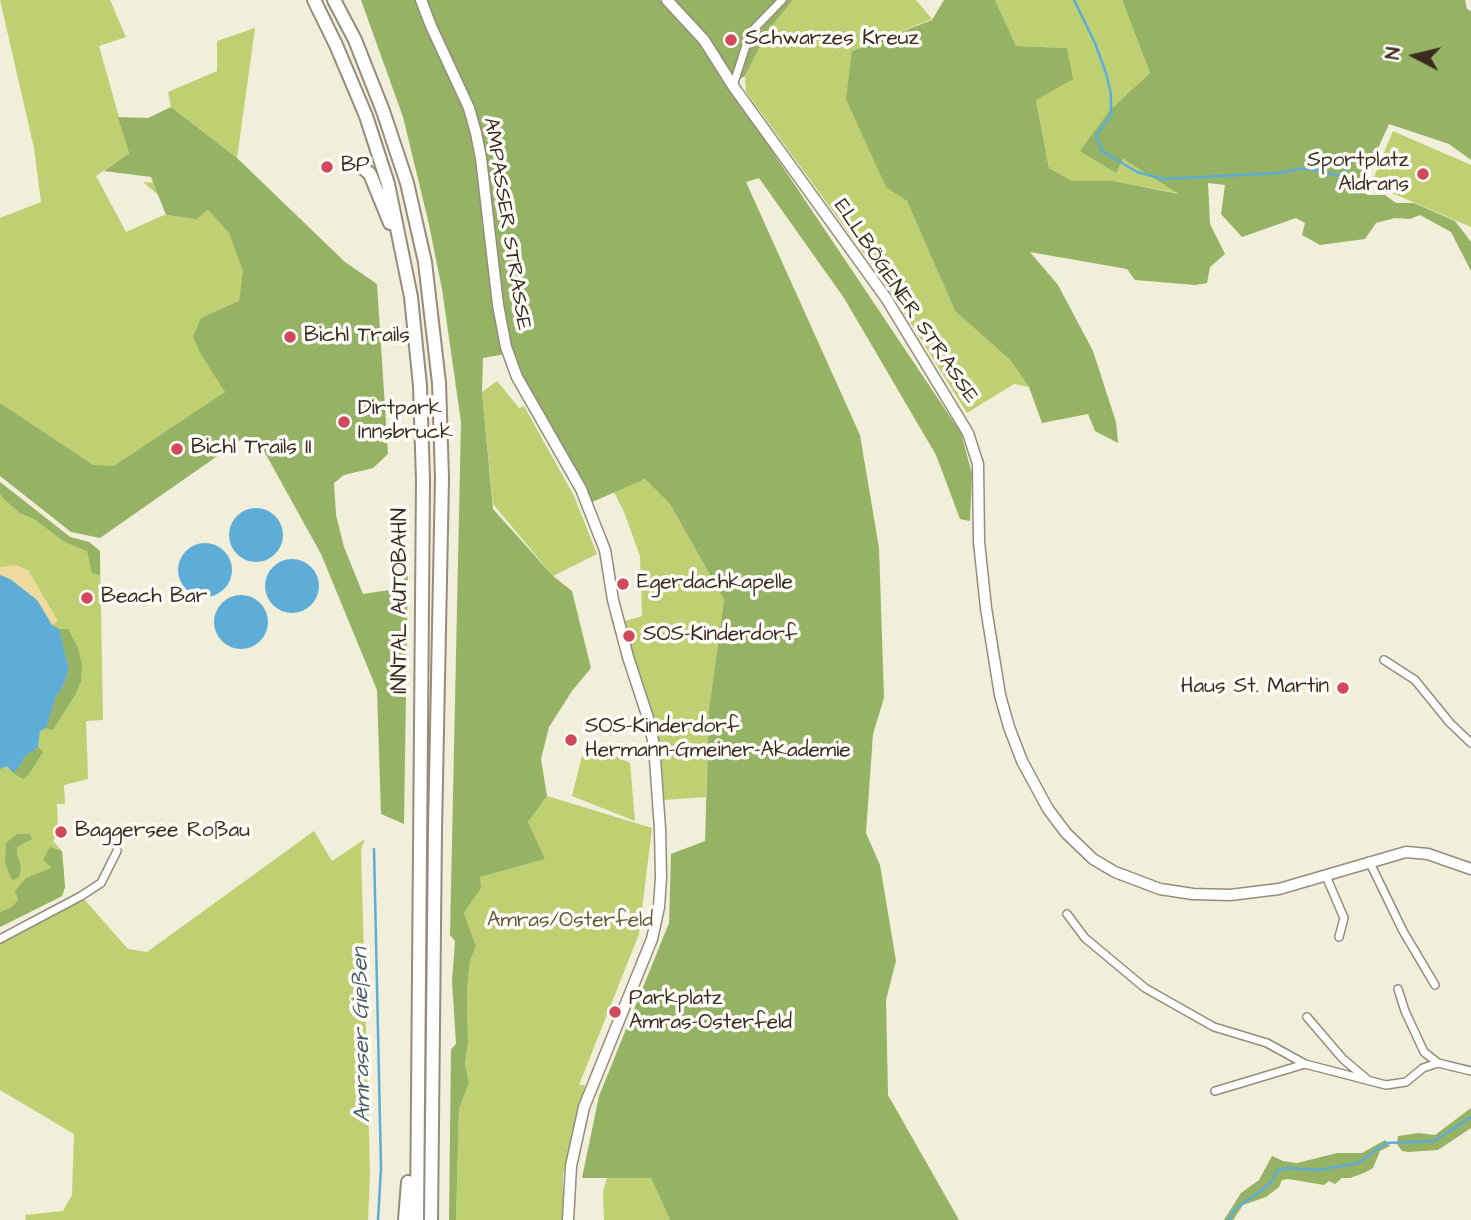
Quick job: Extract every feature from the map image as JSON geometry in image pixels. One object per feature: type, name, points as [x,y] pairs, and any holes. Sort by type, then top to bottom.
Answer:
[{"type":"highway","name":"INNTAL AUTOBAHN","points":[[314,0],[366,116],[387,184],[411,297],[420,386],[422,506],[416,1220]]},
{"type":"highway","name":"INNTAL AUTOBAHN","points":[[334,0],[355,40],[407,183],[425,262],[439,383],[442,466],[431,1220]]},
{"type":"highway","points":[[362,167],[370,174],[391,225],[401,241]]},
{"type":"highway","points":[[405,1220],[408,1174],[416,1151]]},
{"type":"main road","name":"AMPASSER STRASSE","points":[[421,0],[430,26],[469,108],[476,133],[506,347],[517,377],[581,489],[605,550],[613,600],[654,745],[661,877],[659,907],[652,939],[584,1107],[570,1177],[568,1220]]},
{"type":"main road","name":"ELLBÖGENER STRASSE","points":[[667,0],[696,29],[733,86],[886,298],[968,433],[978,464],[979,542],[985,608],[996,674],[1015,744],[1048,809],[1066,834],[1093,859],[1134,881],[1193,894],[1247,893],[1279,889],[1406,852],[1422,852],[1471,869]]},
{"type":"street","points":[[733,86],[750,33],[782,0]]},
{"type":"street","points":[[1384,660],[1415,680],[1450,723],[1471,743]]},
{"type":"street","points":[[0,939],[101,883],[117,851]]},
{"type":"street","points":[[1369,861],[1403,931],[1435,985]]},
{"type":"street","points":[[1326,876],[1344,918],[1339,937]]},
{"type":"street","points":[[1066,914],[1084,938],[1145,988],[1214,1027],[1267,1043],[1305,1064],[1395,1085],[1410,1080],[1423,1068],[1438,1063]]},
{"type":"street","points":[[1398,989],[1424,1052],[1438,1063],[1471,1071]]},
{"type":"street","points":[[1307,1017],[1343,1059],[1369,1081]]},
{"type":"street","points":[[1215,1091],[1305,1064]]},
{"type":"green space","points":[[0,0],[110,0],[126,37],[99,46],[129,153],[96,176],[126,232],[164,215],[184,217],[143,182],[176,184],[207,190],[249,252],[209,207],[197,219],[208,210],[229,233],[244,271],[239,302],[201,318],[225,391],[113,514],[91,464],[0,403],[0,218],[41,202],[34,148]]},
{"type":"green space","points":[[361,0],[793,0],[768,31],[745,76],[727,86],[961,433],[972,474],[970,521],[960,519],[936,455],[844,298],[759,178],[746,182],[860,435],[879,548],[884,698],[873,734],[866,833],[880,865],[896,961],[886,1000],[888,1095],[959,1220],[670,1220],[651,1178],[582,1178],[599,1096],[669,923],[671,854],[705,841],[709,709],[724,600],[670,504],[645,479],[590,503],[511,353],[483,358],[482,392],[493,509],[553,576],[572,591],[591,668],[572,691],[549,727],[541,759],[547,796],[528,822],[545,859],[480,877],[481,888],[464,913],[476,946],[470,961],[467,990],[468,1043],[465,1064],[469,1083],[459,1109],[456,1220],[449,1220],[451,1049],[456,1044],[452,981],[455,941],[450,935],[461,422],[442,289],[428,220],[403,117]]},
{"type":"green space","points":[[793,0],[916,0],[932,19],[852,51],[886,186],[907,201],[955,311],[1010,360],[1029,387],[1014,384],[967,413],[888,287],[746,92],[745,76],[768,31]]},
{"type":"green space","points":[[944,0],[995,0],[1016,46],[1067,48],[1073,79],[1036,100],[1049,168],[1072,181],[1114,181],[1179,194],[1123,159],[1116,173],[1080,151],[1110,110],[1150,73],[1122,0],[1465,0],[1467,9],[1471,11],[1471,160],[1449,144],[1389,124],[1361,186],[1367,195],[1385,195],[1396,203],[1414,203],[1455,221],[1471,242],[1471,271],[1451,232],[1420,215],[1410,219],[1395,218],[1376,223],[1365,239],[1320,245],[1302,235],[1305,223],[1296,218],[1242,237],[1221,214],[1225,185],[1208,183],[1210,224],[1225,254],[1210,267],[1207,283],[1195,285],[1135,280],[1127,269],[1030,252],[1058,285],[1093,351],[1116,422],[1118,443],[1095,431],[1088,414],[1042,423],[1029,387],[1010,360],[955,311],[907,201],[886,187],[846,99],[852,51],[932,20]]},
{"type":"green space","points":[[995,0],[1122,0],[1150,73],[1110,110],[1115,173],[1122,159],[1182,194],[1114,181],[1071,181],[1049,168],[1036,99],[1072,79],[1067,48],[1016,46]]},
{"type":"green space","points":[[255,28],[237,158],[171,107],[168,92],[217,71],[217,41]]},
{"type":"green space","points":[[171,107],[237,158],[345,262],[377,284],[388,454],[373,468],[344,475],[334,483],[336,515],[344,547],[363,594],[402,588],[408,563],[404,824],[381,814],[377,690],[321,554],[259,442],[246,436],[100,538],[71,532],[0,476],[0,403],[93,465],[114,466],[225,392],[193,337],[201,318],[239,301],[243,271],[229,233],[208,210],[197,219],[166,215],[151,177],[104,171],[129,153],[118,117],[148,118]]},
{"type":"green space","name":"Sportplatz Aldrans","points":[[1393,131],[1471,165],[1471,227],[1371,184]]},
{"type":"green space","points":[[497,381],[519,408],[524,406],[574,496],[597,554],[553,576],[493,504],[482,392]]},
{"type":"green space","points":[[645,479],[670,504],[724,600],[709,709],[706,797],[664,800],[659,758],[625,621],[642,616],[640,556],[614,492]]},
{"type":"green space","points":[[0,482],[70,537],[89,542],[100,551],[103,720],[86,721],[88,779],[64,785],[65,804],[57,804],[58,833],[53,841],[62,851],[65,887],[62,896],[0,927]]},
{"type":"green space","points":[[0,482],[70,537],[89,542],[100,551],[100,575],[92,573],[87,551],[65,542],[34,519],[20,513],[4,499],[0,494]]},
{"type":"green space","points":[[59,629],[68,629],[78,648],[82,665],[81,681],[75,695],[53,730],[46,728],[56,696],[69,669]]},
{"type":"green space","points":[[595,746],[630,763],[635,821],[572,796],[582,756],[591,759]]},
{"type":"green space","points":[[38,747],[43,752],[29,774],[23,779],[13,773],[24,757]]},
{"type":"green space","name":"Amras/Osterfeld","points":[[547,796],[652,828],[639,934],[579,1085],[585,1085],[563,1175],[563,1220],[456,1220],[459,1109],[469,1083],[465,1064],[468,1043],[467,990],[470,961],[476,946],[464,913],[480,888],[480,877],[544,859],[528,822]]},
{"type":"green space","points":[[314,831],[332,861],[365,839],[361,849],[370,1173],[368,1220],[26,1220],[25,1215],[63,1211],[72,1195],[74,1134],[0,1090],[0,944],[84,899],[128,949],[147,952]]},
{"type":"green space","points":[[17,834],[30,834],[32,839],[17,847],[20,874],[12,880],[5,863],[6,843]]},
{"type":"green space","points":[[50,847],[62,851],[65,887],[62,896],[0,927],[0,912],[12,907],[18,900],[15,891],[26,878],[52,868],[43,860]]},
{"type":"green space","points":[[1471,1108],[1471,1128],[1438,1150],[1408,1152],[1402,1151],[1397,1144],[1398,1136],[1419,1133],[1435,1135]]},
{"type":"green space","points":[[1385,1140],[1390,1146],[1380,1151],[1373,1168],[1364,1173],[1342,1178],[1335,1184],[1329,1181],[1324,1185],[1282,1180],[1279,1187],[1266,1197],[1243,1205],[1233,1220],[1224,1220],[1241,1193],[1259,1180],[1272,1156],[1297,1163],[1337,1153],[1362,1153]]},
{"type":"green space","points":[[607,1178],[651,1178],[670,1220],[604,1220],[603,1192]]},
{"type":"sand","points":[[16,565],[28,570],[58,621],[52,625],[37,600],[10,579],[0,575],[0,567]]},
{"type":"water","points":[[256,508],[275,516],[283,535],[275,554],[256,562],[237,554],[229,535],[237,516]]},
{"type":"water","points":[[205,543],[224,551],[232,570],[224,589],[205,597],[186,589],[178,570],[186,551]]},
{"type":"water","points":[[292,559],[311,567],[319,586],[311,605],[292,613],[273,605],[265,586],[273,567]]},
{"type":"water","points":[[0,575],[10,579],[37,600],[52,625],[59,629],[69,669],[56,696],[46,728],[40,731],[38,747],[24,757],[13,773],[7,766],[0,769]]},
{"type":"water","points":[[241,595],[260,603],[268,622],[260,641],[241,649],[222,641],[214,622],[222,603]]},
{"type":"waterway","points":[[1074,0],[1095,43],[1111,94],[1111,115],[1096,136],[1102,151],[1137,172],[1163,179],[1280,173],[1304,168],[1341,176],[1360,149]]},
{"type":"waterway","name":"Amraser Gießen","points":[[374,849],[381,1168],[378,1220]]},
{"type":"waterway","points":[[1229,1220],[1235,1209],[1272,1181],[1277,1171],[1287,1168],[1319,1170],[1358,1163],[1386,1143],[1434,1141],[1471,1117]]},
{"type":"place","name":"Schwarzes Kreuz","points":[[731,40]]},
{"type":"place","name":"BP","points":[[327,167]]},
{"type":"place","name":"Sportplatz Aldrans","points":[[1423,174]]},
{"type":"place","name":"Bichl Trails","points":[[290,337]]},
{"type":"place","name":"Dirtpark Innsbruck","points":[[344,422]]},
{"type":"place","name":"Bichl Trails II","points":[[177,449]]},
{"type":"place","name":"Egerdachkapelle","points":[[623,584]]},
{"type":"place","name":"Beach Bar","points":[[87,598]]},
{"type":"place","name":"SOS-Kinderdorf","points":[[629,636]]},
{"type":"place","name":"Haus St. Martin","points":[[1343,688]]},
{"type":"place","name":"SOS-Kinderdorf Hermann-Gmeiner-Akademie","points":[[571,740]]},
{"type":"place","name":"Baggersee Roßau","points":[[61,832]]},
{"type":"place","name":"Parkplatz Amras-Osterfeld","points":[[615,1012]]}]
